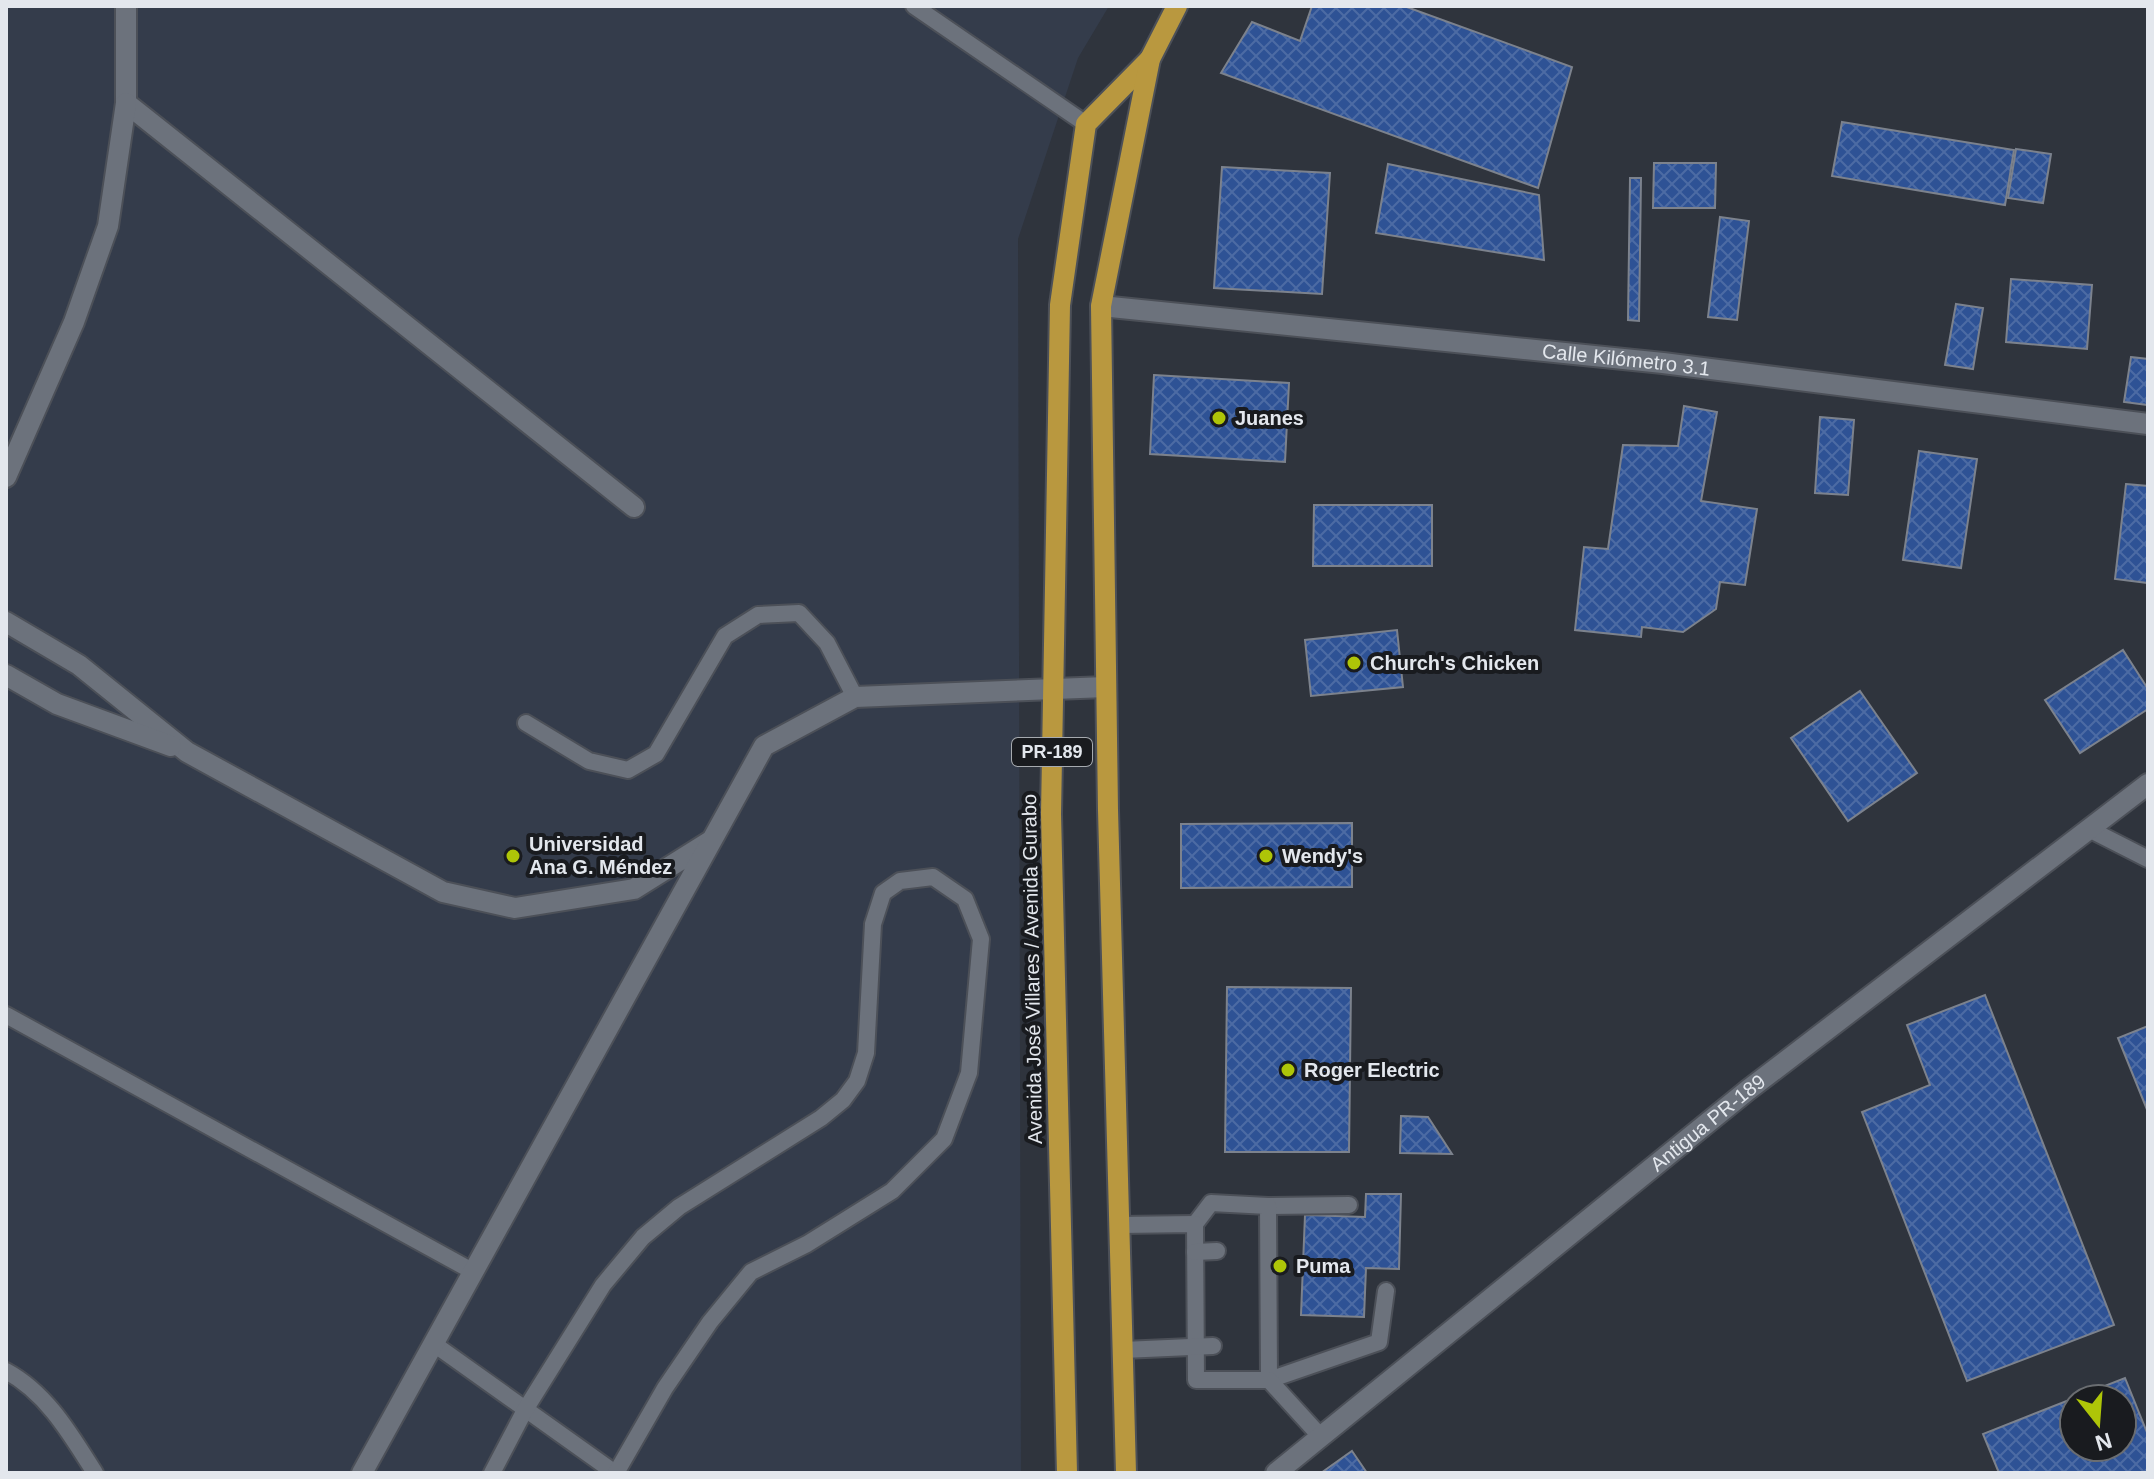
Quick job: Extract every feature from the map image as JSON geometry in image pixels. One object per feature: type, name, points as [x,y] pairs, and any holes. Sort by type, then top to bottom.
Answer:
[{"type":"main road","name":"PR-189","points":[[1126,1473],[1106,687],[1101,306],[1150,59],[1177,6]]},
{"type":"main road","name":"PR-189","points":[[1086,124],[1150,59]]},
{"type":"main road","name":"Avenida José Villares / Avenida Gurabo","points":[[1067,1473],[1051,814],[1060,305],[1086,124]]},
{"type":"street","points":[[6,477],[74,322],[108,226],[126,103],[126,6]]},
{"type":"street","points":[[126,103],[634,507]]},
{"type":"street","name":"Calle Kilómetro 3.1","points":[[1101,306],[1663,363],[2148,424]]},
{"type":"street","points":[[6,622],[79,665],[187,752]]},
{"type":"street","points":[[6,675],[57,704],[187,752],[443,892],[515,908],[634,889],[712,840]]},
{"type":"street","points":[[362,1473],[764,746],[855,697],[1106,687]]},
{"type":"street","name":"Antigua PR-189","points":[[1276,1473],[1748,1090],[2148,784]]},
{"type":"lane","points":[[914,6],[1086,124]]},
{"type":"lane","points":[[526,723],[589,761],[628,770],[656,754],[725,636],[758,615],[799,613],[827,643],[855,697]]},
{"type":"lane","points":[[2089,829],[2148,859]]},
{"type":"lane","points":[[434,1344],[525,1410],[616,1473],[665,1388],[710,1322],[751,1272],[807,1244],[892,1191],[944,1139],[969,1073],[971,1058],[981,939],[965,899],[933,877],[900,881],[883,893],[873,924],[866,1053],[857,1081],[843,1100],[821,1118],[679,1207],[643,1237],[603,1285],[525,1410],[492,1473]]},
{"type":"lane","points":[[6,1015],[474,1272]]},
{"type":"lane","points":[[1349,1205],[1211,1203],[1195,1224],[1196,1380],[1269,1380],[1379,1342],[1386,1291]]},
{"type":"lane","points":[[1268,1206],[1260,1250],[1260,1296],[1262,1344],[1269,1380],[1321,1437]]},
{"type":"lane","points":[[1119,1225],[1195,1224]]},
{"type":"lane","points":[[1195,1252],[1217,1251]]},
{"type":"lane","points":[[1195,1298],[1214,1297]]},
{"type":"lane","points":[[1123,1350],[1213,1346]]},
{"type":"lane","points":[[6,1371],[23,1381],[61,1420],[95,1473]]},
{"type":"shaded area","name":"Universidad Ana G. Méndez","points":[[6,6],[1109,6],[1078,58],[1018,239],[1021,1473],[6,1473]]},
{"type":"building","points":[[1312,6],[1404,6],[1572,67],[1538,188],[1221,73],[1252,22],[1300,41]]},
{"type":"building","points":[[1842,122],[2014,150],[2005,205],[1832,176]]},
{"type":"building","points":[[2016,149],[2051,154],[2043,203],[2008,198]]},
{"type":"building","points":[[1654,163],[1716,163],[1715,208],[1653,208]]},
{"type":"building","points":[[1388,164],[1539,195],[1544,260],[1376,233]]},
{"type":"building","points":[[1222,167],[1330,173],[1322,294],[1214,288]]},
{"type":"building","points":[[1630,178],[1641,178],[1639,321],[1628,320]]},
{"type":"building","points":[[1720,217],[1749,221],[1737,320],[1708,317]]},
{"type":"building","points":[[2011,279],[2092,285],[2087,349],[2006,342]]},
{"type":"building","points":[[1956,304],[1983,308],[1973,369],[1945,365]]},
{"type":"building","points":[[2131,357],[2148,359],[2148,405],[2124,402]]},
{"type":"building","name":"Juanes","points":[[1154,375],[1289,383],[1285,462],[1150,454]]},
{"type":"building","points":[[1684,406],[1717,412],[1701,501],[1757,509],[1745,585],[1720,582],[1716,609],[1683,632],[1642,627],[1641,637],[1575,630],[1584,547],[1608,549],[1623,445],[1678,446]]},
{"type":"building","points":[[1820,417],[1854,420],[1848,495],[1815,493]]},
{"type":"building","points":[[1919,451],[1977,459],[1961,568],[1903,560]]},
{"type":"building","points":[[2126,484],[2148,486],[2148,583],[2115,579]]},
{"type":"building","points":[[1314,505],[1432,505],[1432,566],[1313,566]]},
{"type":"building","name":"Church's Chicken","points":[[1397,630],[1403,687],[1311,696],[1305,640]]},
{"type":"building","points":[[2123,650],[2148,689],[2148,709],[2080,753],[2045,700]]},
{"type":"building","points":[[1860,691],[1917,773],[1848,821],[1791,738]]},
{"type":"building","name":"Wendy's","points":[[1352,823],[1352,887],[1181,888],[1181,824]]},
{"type":"building","name":"Roger Electric","points":[[1227,987],[1351,988],[1349,1152],[1225,1152]]},
{"type":"building","points":[[1985,995],[2114,1325],[1967,1381],[1862,1112],[1930,1085],[1907,1025]]},
{"type":"building","points":[[2148,1026],[2148,1112],[2118,1038]]},
{"type":"building","points":[[1401,1116],[1428,1117],[1452,1154],[1400,1153]]},
{"type":"building","points":[[1366,1194],[1401,1194],[1399,1269],[1366,1268],[1364,1317],[1301,1315],[1305,1215],[1365,1217]]},
{"type":"building","points":[[2058,1404],[2058,1463],[2138,1463],[2138,1410],[2148,1435],[2148,1473],[1999,1473],[1983,1434]]},
{"type":"building","points":[[1352,1451],[1367,1473],[1321,1473]]},
{"type":"place","name":"Juanes","points":[[1219,418]]},
{"type":"place","name":"Church's Chicken","points":[[1354,663]]},
{"type":"place","name":"Universidad Ana G. Méndez","points":[[513,856]]},
{"type":"place","name":"Wendy's","points":[[1266,856]]},
{"type":"place","name":"Roger Electric","points":[[1288,1070]]},
{"type":"place","name":"Puma","points":[[1280,1266]]}]
